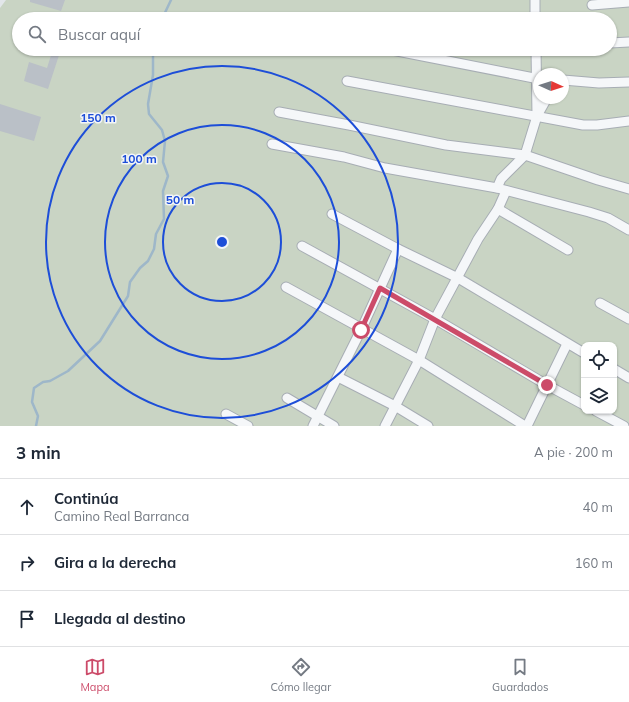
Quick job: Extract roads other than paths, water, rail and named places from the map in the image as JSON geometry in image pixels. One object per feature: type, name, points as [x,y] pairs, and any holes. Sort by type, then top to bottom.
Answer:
[{"type":"street","points":[[535,0],[535,12]]},
{"type":"street","points":[[592,4],[629,2]]},
{"type":"street","points":[[617,43],[629,42]]},
{"type":"street","points":[[423,56],[533,77]]},
{"type":"street","points":[[536,56],[537,68]]},
{"type":"street","points":[[569,80],[599,83],[629,82]]},
{"type":"street","points":[[347,81],[583,125],[629,121]]},
{"type":"street","points":[[537,104],[537,116]]},
{"type":"street","points":[[497,188],[501,179],[525,155],[537,116],[544,104]]},
{"type":"street","points":[[279,112],[446,145],[525,155],[629,190]]},
{"type":"street","points":[[272,144],[344,157],[385,168],[497,188],[608,218],[629,230]]},
{"type":"street","points":[[385,426],[419,360],[435,319],[478,239],[498,209],[506,191]]},
{"type":"street","points":[[498,209],[568,250]]},
{"type":"street","points":[[332,214],[398,249],[458,278],[581,351]]},
{"type":"street","points":[[302,246],[380,288],[547,385],[581,402]]},
{"type":"street","points":[[314,426],[361,330],[398,249]]},
{"type":"street","points":[[286,287],[361,330],[419,360],[526,426],[568,344]]},
{"type":"street","points":[[600,303],[629,319]]},
{"type":"street","points":[[617,371],[629,378]]},
{"type":"street","points":[[338,377],[395,406],[428,426]]},
{"type":"street","points":[[287,398],[334,426]]},
{"type":"street","points":[[226,414],[248,426]]},
{"type":"street","points":[[602,414],[624,426]]},
{"type":"waterway","points":[[165,12],[171,0]]},
{"type":"waterway","points":[[36,426],[38,416],[32,402],[34,388],[43,382],[50,381],[68,371],[100,341],[128,296],[130,282],[140,268],[148,261],[154,249],[156,234],[164,219],[163,191],[168,176],[163,162],[165,141],[162,130],[149,114],[148,104],[153,75],[153,56]]}]
